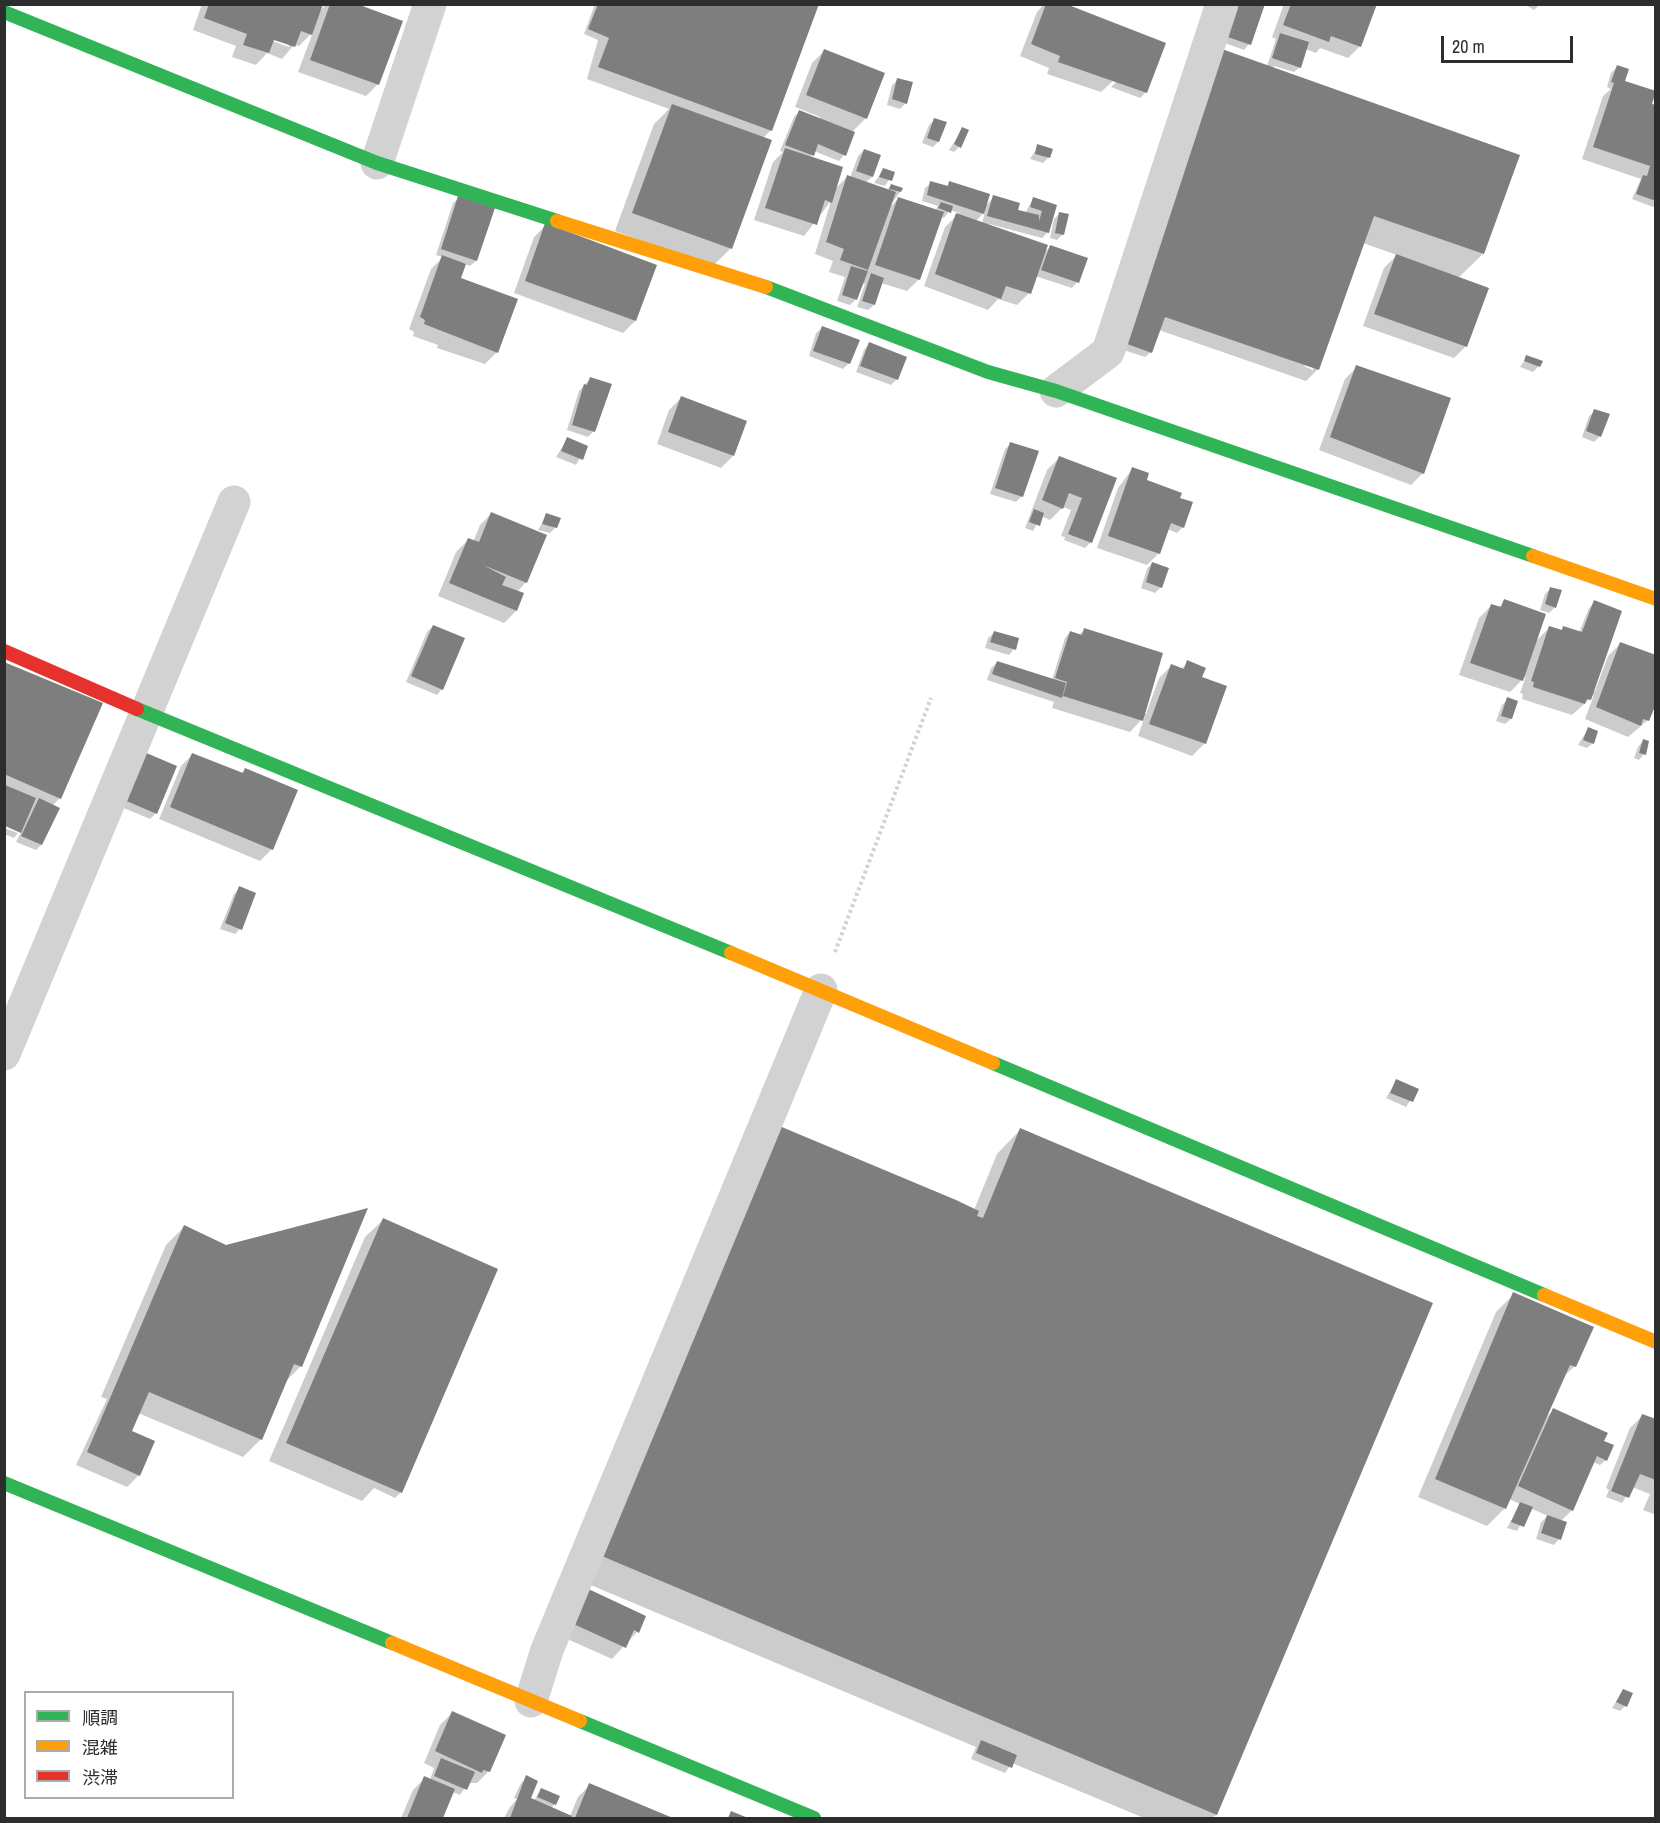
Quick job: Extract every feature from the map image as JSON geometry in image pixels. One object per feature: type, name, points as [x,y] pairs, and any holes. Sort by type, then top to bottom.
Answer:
[{"type":"street","points":[[377,163],[430,4]]},
{"type":"street","points":[[1056,391],[1108,352],[1222,4]]},
{"type":"street","points":[[4,12],[377,163],[780,292],[988,372],[1056,391],[1656,599]]},
{"type":"street","points":[[4,1054],[234,502]]},
{"type":"street","points":[[4,651],[147,714],[821,990],[1656,1342]]},
{"type":"street","points":[[531,1701],[547,1650],[821,990]]},
{"type":"street","points":[[4,1483],[814,1818]]},
{"type":"path","points":[[821,990],[931,698]]},
{"type":"building","points":[[209,4],[323,4],[312,35],[301,31],[295,47],[274,40],[269,53],[243,45],[247,34],[204,18]]},
{"type":"building","points":[[330,4],[357,4],[403,21],[379,85],[310,60]]},
{"type":"building","points":[[598,4],[819,4],[772,131],[598,67],[609,38],[588,29]]},
{"type":"building","points":[[1046,4],[1066,4],[1166,43],[1147,93],[1058,62],[1060,56],[1031,44]]},
{"type":"building","points":[[1229,4],[1265,4],[1251,45],[1219,34]]},
{"type":"building","points":[[1291,4],[1377,4],[1361,47],[1331,36],[1329,42],[1283,25]]},
{"type":"building","points":[[1280,33],[1309,42],[1301,68],[1272,58]]},
{"type":"building","points":[[1219,48],[1520,155],[1484,254],[1374,216],[1319,370],[1165,317],[1152,353],[1116,340]]},
{"type":"building","points":[[824,49],[885,73],[867,119],[806,95]]},
{"type":"building","points":[[1617,65],[1629,69],[1625,81],[1656,91],[1652,104],[1656,105],[1656,201],[1636,194],[1643,175],[1647,176],[1650,166],[1593,147],[1614,83],[1611,82]]},
{"type":"building","points":[[897,78],[913,82],[907,104],[892,99]]},
{"type":"building","points":[[672,104],[772,140],[732,249],[632,213]]},
{"type":"building","points":[[799,110],[855,132],[846,156],[818,144],[814,156],[785,145]]},
{"type":"building","points":[[934,118],[947,122],[939,142],[927,138]]},
{"type":"building","points":[[962,127],[969,130],[961,148],[954,144]]},
{"type":"building","points":[[1037,144],[1053,149],[1050,158],[1035,154]]},
{"type":"building","points":[[785,148],[843,167],[832,203],[825,200],[817,225],[765,208]]},
{"type":"building","points":[[864,149],[881,155],[873,177],[856,171]]},
{"type":"building","points":[[883,168],[895,172],[892,181],[879,177]]},
{"type":"building","points":[[847,175],[896,192],[868,270],[840,260],[844,249],[826,242]]},
{"type":"building","points":[[930,181],[948,186],[949,181],[990,194],[984,214],[927,195]]},
{"type":"building","points":[[891,184],[903,188],[901,192],[889,189]]},
{"type":"building","points":[[993,195],[1020,203],[1018,210],[1039,215],[1039,221],[1042,211],[1030,207],[1033,197],[1057,205],[1049,233],[987,216]]},
{"type":"building","points":[[458,196],[495,208],[477,261],[441,249]]},
{"type":"building","points":[[898,197],[944,212],[920,280],[875,265]]},
{"type":"building","points":[[941,202],[953,206],[951,213],[938,208]]},
{"type":"building","points":[[1059,212],[1069,214],[1064,235],[1055,233]]},
{"type":"building","points":[[956,213],[1048,245],[1031,294],[1006,286],[1001,299],[935,274]]},
{"type":"building","points":[[545,223],[657,265],[636,321],[525,281]]},
{"type":"building","points":[[1050,245],[1088,258],[1079,283],[1041,270]]},
{"type":"building","points":[[1396,254],[1489,288],[1467,347],[1374,314]]},
{"type":"building","points":[[442,255],[466,264],[461,278],[518,299],[498,353],[424,324],[425,320],[420,317]]},
{"type":"building","points":[[851,266],[868,271],[857,300],[842,295]]},
{"type":"building","points":[[871,273],[884,278],[875,305],[862,301]]},
{"type":"building","points":[[822,326],[860,340],[850,364],[813,351]]},
{"type":"building","points":[[869,342],[907,357],[898,380],[860,366]]},
{"type":"building","points":[[1526,355],[1543,361],[1540,367],[1524,361]]},
{"type":"building","points":[[1356,365],[1451,398],[1424,474],[1330,437]]},
{"type":"building","points":[[590,377],[612,384],[595,432],[572,425],[584,384],[587,385]]},
{"type":"building","points":[[681,396],[747,421],[734,456],[668,432]]},
{"type":"building","points":[[1594,409],[1610,414],[1601,437],[1586,431]]},
{"type":"building","points":[[567,437],[588,446],[583,460],[561,451]]},
{"type":"building","points":[[1010,442],[1039,451],[1023,497],[995,488]]},
{"type":"building","points":[[1059,456],[1117,478],[1092,543],[1068,534],[1082,498],[1069,493],[1063,509],[1042,500]]},
{"type":"building","points":[[1132,467],[1149,473],[1147,480],[1182,493],[1180,498],[1193,502],[1184,528],[1171,523],[1160,554],[1108,536]]},
{"type":"building","points":[[1034,509],[1044,513],[1040,526],[1029,522]]},
{"type":"building","points":[[491,512],[547,535],[527,583],[483,565],[506,577],[502,585],[524,593],[517,611],[449,583],[468,538],[479,542]]},
{"type":"building","points":[[546,513],[561,518],[557,528],[542,524]]},
{"type":"building","points":[[1152,562],[1169,568],[1162,588],[1146,582]]},
{"type":"building","points":[[1550,587],[1562,590],[1556,608],[1545,604]]},
{"type":"building","points":[[1504,599],[1546,614],[1523,681],[1470,663],[1491,604],[1501,607]]},
{"type":"building","points":[[1594,600],[1622,611],[1591,700],[1587,699],[1585,704],[1533,687],[1534,682],[1531,681],[1549,626],[1562,630],[1563,626],[1582,632]]},
{"type":"building","points":[[433,625],[465,638],[443,690],[411,676]]},
{"type":"building","points":[[1084,628],[1163,653],[1143,721],[1063,696],[1067,682],[1055,678],[1059,665],[1070,631],[1082,635]]},
{"type":"building","points":[[994,631],[1019,638],[1016,650],[990,642]]},
{"type":"building","points":[[1620,642],[1656,655],[1656,704],[1649,721],[1643,719],[1641,726],[1596,707]]},
{"type":"building","points":[[1187,660],[1206,668],[1202,677],[1227,686],[1206,744],[1149,724],[1171,664],[1184,669]]},
{"type":"building","points":[[997,661],[1066,683],[1062,698],[992,674]]},
{"type":"building","points":[[4,662],[103,703],[61,799],[4,774]]},
{"type":"building","points":[[1507,697],[1518,701],[1512,719],[1501,716]]},
{"type":"building","points":[[1588,727],[1598,731],[1594,744],[1583,740]]},
{"type":"building","points":[[1643,739],[1649,741],[1646,755],[1639,753]]},
{"type":"building","points":[[144,752],[177,766],[157,814],[124,800]]},
{"type":"building","points":[[192,753],[243,773],[245,768],[298,790],[273,850],[170,807]]},
{"type":"building","points":[[5,785],[36,798],[21,833],[5,826]]},
{"type":"building","points":[[39,798],[60,808],[42,845],[21,836]]},
{"type":"building","points":[[239,886],[256,893],[242,930],[225,923]]},
{"type":"building","points":[[1396,1079],[1419,1089],[1413,1102],[1390,1093]]},
{"type":"building","points":[[777,1125],[956,1200],[979,1211],[977,1216],[983,1218],[1020,1128],[1433,1303],[1217,1815],[597,1554]]},
{"type":"building","points":[[368,1208],[302,1367],[294,1364],[262,1440],[149,1392],[132,1431],[155,1441],[140,1476],[87,1452],[184,1225],[226,1245]]},
{"type":"building","points":[[383,1218],[498,1269],[402,1493],[286,1443]]},
{"type":"building","points":[[1513,1292],[1594,1327],[1576,1367],[1570,1365],[1506,1509],[1435,1479]]},
{"type":"building","points":[[1553,1408],[1608,1433],[1604,1441],[1614,1445],[1607,1461],[1597,1456],[1573,1511],[1518,1486]]},
{"type":"building","points":[[1642,1414],[1656,1419],[1656,1480],[1640,1474],[1629,1498],[1611,1491]]},
{"type":"building","points":[[1520,1502],[1533,1507],[1524,1527],[1511,1522]]},
{"type":"building","points":[[1547,1515],[1567,1522],[1561,1540],[1541,1533]]},
{"type":"building","points":[[582,1586],[646,1616],[639,1633],[634,1630],[626,1648],[567,1621]]},
{"type":"building","points":[[1623,1689],[1633,1693],[1627,1707],[1616,1702]]},
{"type":"building","points":[[452,1711],[506,1735],[490,1772],[483,1770],[482,1773],[435,1751]]},
{"type":"building","points":[[981,1740],[1017,1755],[1012,1768],[976,1753]]},
{"type":"building","points":[[441,1758],[475,1772],[467,1790],[434,1776]]},
{"type":"building","points":[[526,1775],[538,1781],[531,1798],[572,1816],[571,1818],[510,1818]]},
{"type":"building","points":[[424,1776],[455,1789],[443,1818],[407,1818]]},
{"type":"building","points":[[589,1783],[673,1818],[575,1818]]},
{"type":"building","points":[[541,1788],[560,1796],[556,1805],[537,1797]]},
{"type":"building","points":[[731,1811],[748,1818],[728,1818]]},
{"type":"traffic: fast","points":[[4,12],[377,163],[557,221]]},
{"type":"traffic: fast","points":[[766,287],[988,372],[1056,391],[1533,556]]},
{"type":"traffic: fast","points":[[137,709],[731,953]]},
{"type":"traffic: fast","points":[[993,1063],[1544,1295]]},
{"type":"traffic: fast","points":[[4,1483],[392,1643]]},
{"type":"traffic: fast","points":[[580,1721],[814,1818]]},
{"type":"traffic: slow","points":[[557,221],[766,287]]},
{"type":"traffic: slow","points":[[1533,556],[1656,599]]},
{"type":"traffic: slow","points":[[731,953],[993,1063]]},
{"type":"traffic: slow","points":[[1544,1295],[1656,1342]]},
{"type":"traffic: slow","points":[[392,1643],[580,1721]]},
{"type":"traffic: jam","points":[[4,651],[137,709]]}]
